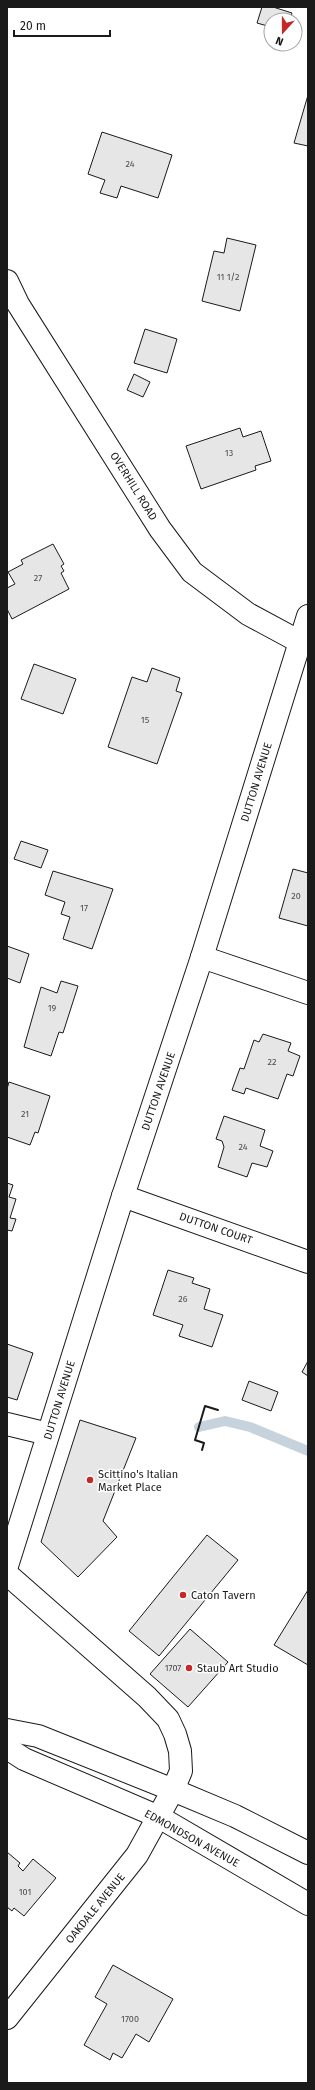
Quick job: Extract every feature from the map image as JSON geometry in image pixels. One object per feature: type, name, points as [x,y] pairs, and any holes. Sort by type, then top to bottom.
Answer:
[{"type":"street","name":"OVERHILL ROAD","points":[[7,281],[18,304],[156,522],[192,572],[248,614],[304,643]]},
{"type":"street","name":"DUTTON AVENUE","points":[[7,1566],[123,1196],[304,643],[308,616]]},
{"type":"street","points":[[202,957],[308,993]]},
{"type":"street","name":"DUTTON COURT","points":[[123,1196],[308,1262]]},
{"type":"street","points":[[7,1424],[48,1434]]},
{"type":"street","name":"OAKDALE AVENUE","points":[[7,1574],[147,1697],[168,1719],[175,1734],[180,1751],[181,1771],[159,1817],[137,1855],[7,2018]]},
{"type":"street","points":[[7,1730],[38,1736],[173,1790],[235,1816],[308,1853]]},
{"type":"street","name":"EDMONDSON AVENUE","points":[[7,1748],[24,1759],[159,1817],[308,1904]]},
{"type":"building","points":[[262,7],[273,7],[289,12],[263,12],[263,25],[257,23]]},
{"type":"building","points":[[308,95],[308,146],[294,143]]},
{"type":"building","points":[[102,132],[172,155],[158,198],[121,186],[117,198],[100,193],[105,180],[88,174]]},
{"type":"building","points":[[227,238],[256,245],[240,311],[202,301],[214,251],[224,253]]},
{"type":"building","points":[[145,329],[177,339],[167,373],[134,363]]},
{"type":"building","points":[[134,374],[150,382],[143,397],[127,390]]},
{"type":"building","points":[[240,428],[243,437],[261,431],[271,461],[255,466],[256,470],[201,489],[186,446]]},
{"type":"building","points":[[53,544],[64,564],[61,566],[64,571],[61,573],[69,589],[12,619],[7,609],[7,588],[15,584],[8,572],[23,564],[21,560]]},
{"type":"building","points":[[34,664],[76,679],[63,714],[21,699]]},
{"type":"building","points":[[152,668],[180,678],[176,691],[182,693],[157,764],[108,747],[132,677],[147,682]]},
{"type":"building","points":[[21,841],[48,850],[41,868],[14,859]]},
{"type":"building","points":[[293,869],[308,873],[308,926],[279,918]]},
{"type":"building","points":[[53,871],[113,889],[92,949],[63,939],[70,917],[61,914],[65,902],[45,895]]},
{"type":"building","points":[[7,946],[29,954],[20,983],[7,978]]},
{"type":"building","points":[[61,981],[78,986],[63,1033],[59,1032],[51,1056],[24,1047],[41,987],[57,993]]},
{"type":"building","points":[[263,1034],[291,1043],[288,1051],[300,1056],[293,1076],[287,1074],[278,1099],[246,1088],[244,1094],[232,1090],[240,1068],[244,1069],[254,1040],[259,1042]]},
{"type":"building","points":[[9,1082],[50,1096],[38,1133],[35,1132],[30,1145],[7,1137],[7,1089]]},
{"type":"building","points":[[224,1116],[265,1130],[260,1146],[273,1151],[267,1167],[252,1163],[247,1177],[218,1167],[224,1147],[222,1141],[216,1139]]},
{"type":"building","points":[[7,1183],[13,1185],[9,1197],[16,1199],[10,1218],[16,1219],[12,1231],[7,1230]]},
{"type":"building","points":[[168,1270],[194,1278],[192,1283],[210,1289],[204,1309],[223,1315],[212,1347],[179,1336],[183,1325],[153,1315]]},
{"type":"building","points":[[7,1344],[33,1353],[17,1400],[7,1397]]},
{"type":"building","points":[[308,1361],[308,1376],[302,1372]]},
{"type":"building","points":[[249,1381],[278,1392],[271,1411],[242,1400]]},
{"type":"building","name":"Scittino's Italian Market Place","points":[[80,1420],[136,1438],[103,1521],[117,1537],[78,1577],[41,1542]]},
{"type":"building","name":"Caton Tavern","points":[[207,1535],[238,1560],[159,1656],[129,1631]]},
{"type":"building","points":[[308,1590],[308,1665],[274,1645]]},
{"type":"building","name":"Staub Art Studio","points":[[190,1629],[228,1662],[188,1707],[150,1674]]},
{"type":"building","points":[[7,1852],[20,1863],[18,1866],[23,1871],[33,1859],[56,1878],[24,1916],[14,1908],[12,1911],[7,1907]]},
{"type":"building","points":[[113,1965],[173,1999],[149,2042],[136,2034],[122,2058],[113,2053],[110,2060],[84,2045],[107,2004],[95,1997]]},
{"type":"waterway","points":[[199,1427],[225,1421],[250,1427],[308,1451]]},
{"type":"wall","points":[[202,1450],[204,1443],[195,1440],[205,1406],[218,1410]]},
{"type":"place","name":"Scittino's Italian Market Place","points":[[90,1480]]},
{"type":"place","name":"Caton Tavern","points":[[183,1595]]},
{"type":"place","name":"Staub Art Studio","points":[[189,1668]]}]
